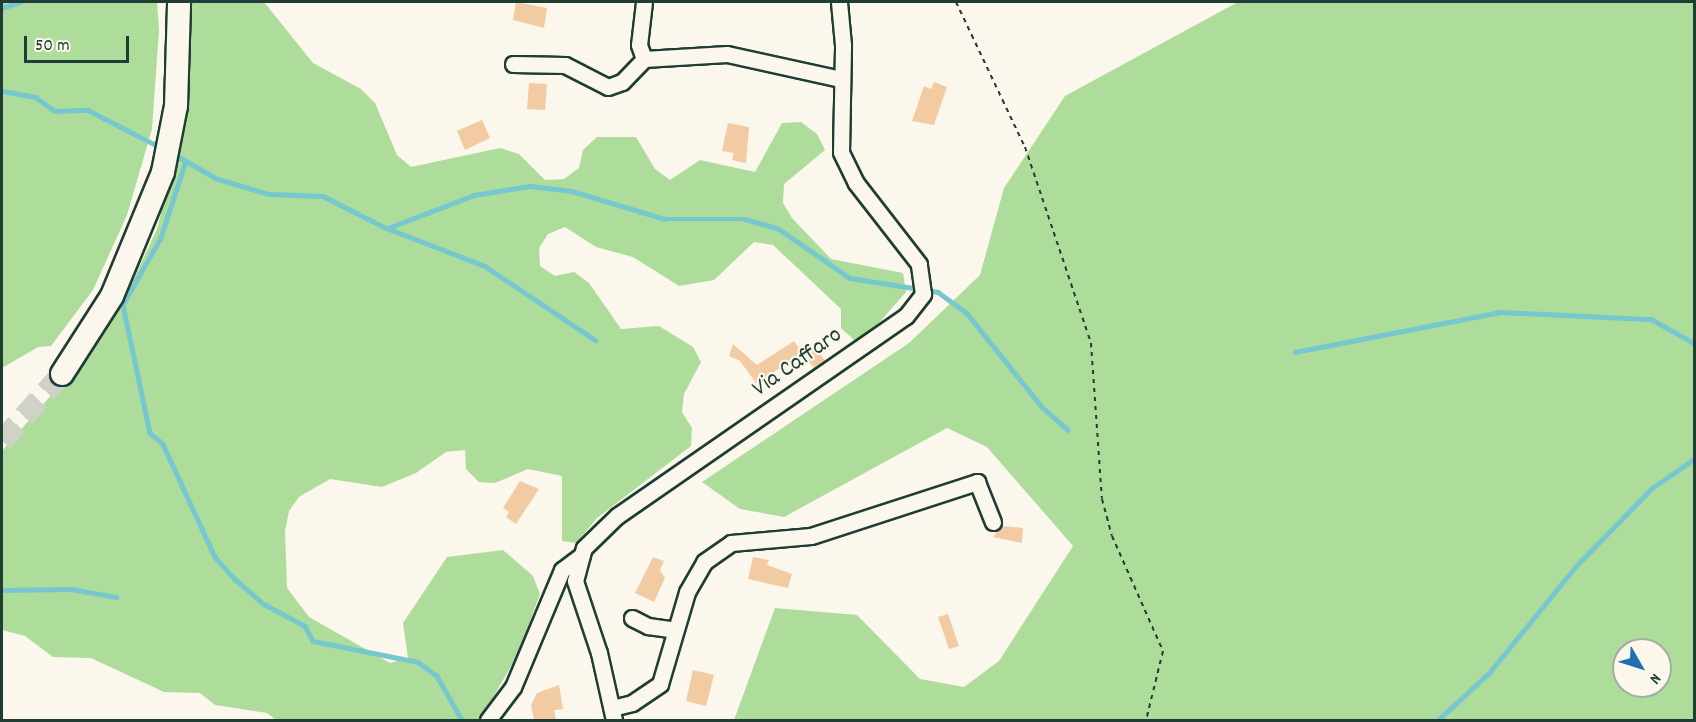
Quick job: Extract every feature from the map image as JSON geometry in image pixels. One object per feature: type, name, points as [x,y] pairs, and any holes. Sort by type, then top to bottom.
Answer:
[{"type":"highway","points":[[62,374],[112,296],[164,172],[176,106],[179,2]]},
{"type":"street","points":[[644,2],[639,45],[644,59]]},
{"type":"street","name":"Via Caffaro","points":[[613,714],[599,653],[579,603],[575,581],[582,555],[598,530],[906,316],[923,294],[919,264],[856,183],[841,152],[838,2]]},
{"type":"street","points":[[513,64],[565,65],[608,87],[622,82],[644,59],[727,54],[841,79]]},
{"type":"street","points":[[613,714],[660,684],[687,592],[704,562],[731,543],[767,537],[811,536],[977,482],[993,522]]},
{"type":"street","points":[[488,720],[513,687],[562,570],[582,555]]},
{"type":"street","points":[[632,618],[648,626],[675,630]]},
{"type":"path","points":[[956,2],[1024,147],[1089,332],[1102,499],[1112,536],[1163,651],[1146,720]]},
{"type":"green space","points":[[2,2],[157,2],[159,30],[152,129],[127,215],[93,290],[51,346],[38,347],[2,368]]},
{"type":"green space","points":[[188,2],[264,2],[313,63],[361,89],[375,103],[397,155],[411,167],[500,148],[519,154],[545,180],[564,179],[579,168],[583,150],[597,137],[636,137],[655,169],[670,180],[700,160],[755,172],[782,123],[801,122],[817,134],[825,150],[784,184],[783,203],[792,218],[831,259],[903,273],[906,292],[871,332],[854,340],[841,328],[841,309],[773,245],[754,242],[714,280],[679,286],[633,257],[596,247],[565,227],[548,234],[539,248],[540,266],[555,276],[574,272],[589,283],[621,329],[659,326],[693,347],[701,362],[684,394],[682,412],[692,428],[691,446],[597,518],[576,543],[562,541],[562,476],[528,469],[495,483],[479,482],[466,469],[465,450],[446,452],[416,473],[382,487],[330,479],[299,497],[289,511],[285,531],[287,588],[309,617],[390,663],[408,658],[403,623],[447,557],[503,550],[533,576],[540,594],[518,654],[480,720],[276,720],[267,713],[215,705],[200,693],[164,692],[91,658],[53,657],[25,636],[2,630],[2,451],[92,349],[128,291],[157,229],[186,114]]},
{"type":"green space","points":[[1238,2],[1694,2],[1694,720],[734,720],[775,608],[857,615],[920,679],[964,687],[999,661],[1073,546],[987,447],[947,428],[784,517],[740,509],[702,482],[909,343],[980,275],[1004,188],[1065,96]]},
{"type":"building","points":[[516,2],[547,8],[544,28],[513,20]]},
{"type":"building","points":[[934,82],[947,87],[934,125],[912,121],[924,86],[931,89]]},
{"type":"building","points":[[529,83],[547,84],[545,110],[527,109]]},
{"type":"building","points":[[482,120],[490,138],[465,150],[457,131]]},
{"type":"building","points":[[728,123],[749,127],[746,163],[732,160],[734,153],[722,151]]},
{"type":"building","points":[[794,341],[803,354],[756,383],[740,361],[729,356],[733,344],[757,365]]},
{"type":"building","points":[[815,348],[825,360],[814,368],[804,356]]},
{"type":"building","points":[[520,481],[539,489],[516,524],[506,517],[509,512],[503,508]]},
{"type":"building","points":[[1002,526],[1023,528],[1022,543],[993,537]]},
{"type":"building","points":[[653,557],[664,561],[660,570],[665,578],[654,602],[635,593]]},
{"type":"building","points":[[753,557],[769,560],[767,565],[792,574],[788,588],[748,579]]},
{"type":"building","points":[[948,614],[959,646],[949,649],[938,617]]},
{"type":"building","points":[[693,670],[714,675],[706,706],[686,701]]},
{"type":"building","points":[[559,685],[563,709],[554,710],[556,720],[534,720],[531,705],[537,693]]},
{"type":"waterway","points":[[2,8],[20,2]]},
{"type":"waterway","points":[[2,91],[35,97],[55,111],[88,110],[154,144]]},
{"type":"waterway","points":[[181,158],[215,178],[269,194],[323,196],[384,227],[485,266],[595,340]]},
{"type":"waterway","points":[[186,161],[161,238],[123,305],[150,433],[163,444],[215,557],[236,580],[264,604],[305,626],[313,641],[418,662],[437,676],[462,720]]},
{"type":"waterway","points":[[388,228],[474,195],[530,186],[572,191],[665,219],[745,219],[779,229],[850,278],[938,292],[966,312],[1043,408],[1068,430]]},
{"type":"waterway","points":[[1295,352],[1500,312],[1651,319],[1694,343]]},
{"type":"waterway","points":[[1438,720],[1489,673],[1575,567],[1652,488],[1694,459]]},
{"type":"waterway","points":[[2,590],[71,589],[116,597]]},
{"type":"tunnel","points":[[2,441],[62,374]]}]
